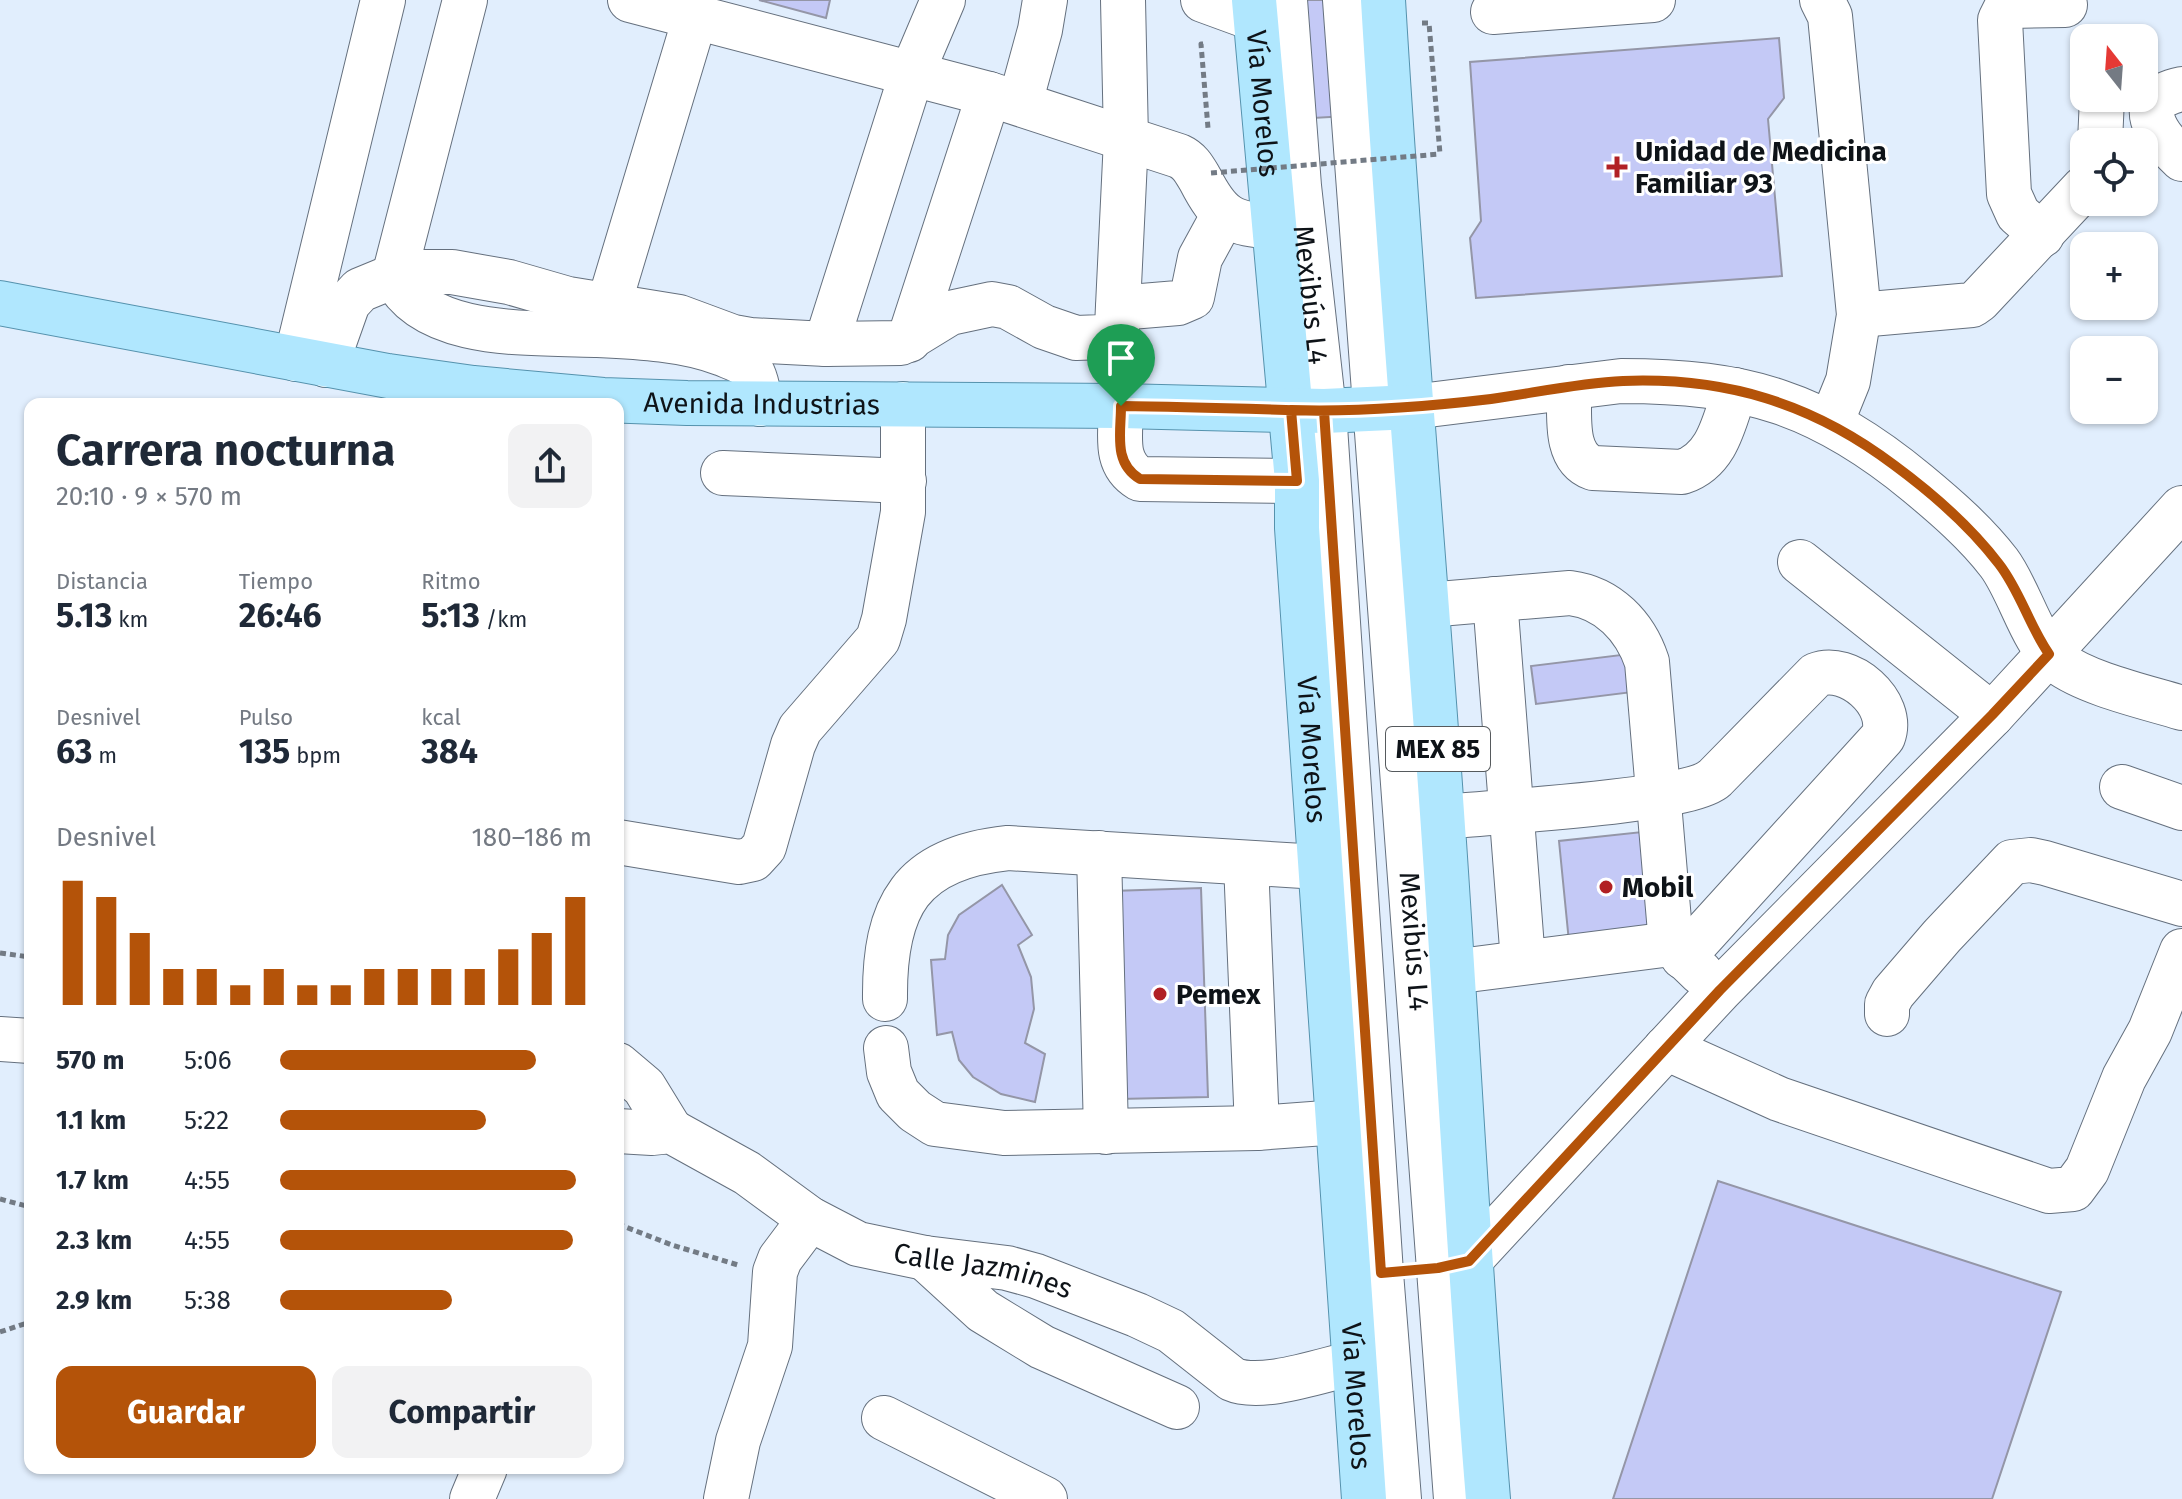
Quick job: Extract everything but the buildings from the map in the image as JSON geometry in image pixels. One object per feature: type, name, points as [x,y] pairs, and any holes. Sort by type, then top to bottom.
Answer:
[{"type":"main road","name":"MEX 85","points":[[1383,0],[1394,408],[1427,605],[1452,972],[1454,1264],[1488,1499]]},
{"type":"main road","name":"Vía Morelos","points":[[1265,6],[1275,227],[1308,410],[1297,481],[1297,528],[1339,1122],[1365,1274],[1354,1363],[1364,1499]]},
{"type":"main road","name":"Avenida Industrias","points":[[0,303],[311,362],[473,388],[581,398]]},
{"type":"main road","name":"Avenida Industrias","points":[[624,401],[1308,410],[1394,408]]},
{"type":"street","points":[[311,362],[383,0]]},
{"type":"street","points":[[465,0],[394,276],[398,285],[417,304],[456,321],[521,333],[604,321],[679,317],[750,340],[889,345],[909,340],[950,313],[992,304],[1008,307],[1068,336],[1103,337],[1117,327],[1126,139],[1123,0]]},
{"type":"street","points":[[630,0],[912,73],[1021,104],[1179,156],[1190,162],[1211,201],[1224,214],[1236,221],[1275,227]]},
{"type":"street","points":[[826,344],[912,73],[943,0]]},
{"type":"street","points":[[909,340],[1021,104],[1045,0]]},
{"type":"street","points":[[1203,0],[1265,6]]},
{"type":"street","name":"Mexibús L4","points":[[1345,0],[1394,408],[1454,1264],[1456,1499]]},
{"type":"street","points":[[1493,12],[1653,0]]},
{"type":"street","points":[[1822,0],[1830,16],[1859,315],[1848,381],[1831,423]]},
{"type":"street","points":[[2042,235],[2018,214],[2009,194],[2000,20],[2010,6],[2065,5]]},
{"type":"street","name":"Mexibús L4","points":[[1265,6],[1299,186],[1308,410],[1365,1274],[1399,1499]]},
{"type":"street","points":[[604,321],[695,18]]},
{"type":"street","points":[[2182,89],[2162,95],[2156,103],[2152,121],[2162,140],[2182,159]]},
{"type":"street","points":[[1859,315],[1972,305],[2070,204]]},
{"type":"street","points":[[1118,308],[1178,303],[1192,297],[1200,258],[1224,214]]},
{"type":"street","points":[[311,362],[348,303],[360,290],[394,276],[423,271],[468,274],[534,290],[604,321],[699,345],[740,361],[749,367],[755,378],[760,404]]},
{"type":"street","points":[[456,321],[468,274]]},
{"type":"street","points":[[521,333],[534,290]]},
{"type":"street","points":[[1394,408],[1569,387],[1649,381],[1707,384],[1768,397],[1831,423],[1864,442],[1904,472],[1982,542],[2013,583],[2049,654],[2063,665],[2079,674],[2182,708]]},
{"type":"street","points":[[1569,387],[1572,447],[1578,461],[1593,468],[1682,472],[1693,468],[1709,455],[1735,390]]},
{"type":"street","points":[[624,843],[739,862],[759,855],[800,729],[878,639],[903,512],[903,404]]},
{"type":"street","points":[[1121,406],[1121,460],[1130,473],[1140,479],[1297,481]]},
{"type":"street","points":[[723,473],[904,481]]},
{"type":"street","points":[[1365,1274],[1454,1264],[1992,715],[2182,508]]},
{"type":"street","points":[[1800,562],[1992,715]]},
{"type":"street","points":[[1427,605],[1570,593],[1586,595],[1601,602],[1633,631],[1647,662],[1677,950],[1720,990]]},
{"type":"street","points":[[1495,599],[1523,961]]},
{"type":"street","points":[[1443,817],[1660,796],[1697,788],[1710,783],[1810,680],[1823,672],[1841,673],[1852,679],[1877,701],[1887,727],[1883,737],[1677,950],[1523,961],[1452,972]]},
{"type":"street","points":[[2122,787],[2182,808]]},
{"type":"street","points":[[885,999],[884,961],[891,930],[901,907],[918,882],[943,863],[974,852],[1008,848],[1319,867]]},
{"type":"street","points":[[1099,853],[1106,1132]]},
{"type":"street","points":[[1887,1014],[1887,1004],[1893,993],[2012,862],[2031,860],[2045,863],[2182,904]]},
{"type":"street","points":[[1246,863],[1257,1128]]},
{"type":"street","points":[[1666,1048],[1779,1099],[2049,1191],[2063,1192],[2073,1189],[2087,1170],[2124,1078],[2150,1031],[2182,951]]},
{"type":"street","points":[[0,1039],[24,1041]]},
{"type":"street","points":[[886,1048],[889,1072],[898,1094],[915,1111],[935,1124],[1004,1133],[1257,1128],[1339,1122]]},
{"type":"street","points":[[624,1070],[644,1087],[671,1131],[624,1131]]},
{"type":"street","name":"Calle Jazmines","points":[[671,1131],[747,1173],[810,1219],[858,1244],[925,1258],[1007,1268],[1036,1276],[1171,1331],[1241,1383],[1269,1382],[1354,1363]]},
{"type":"street","points":[[723,1497],[770,1346],[775,1272],[780,1259],[810,1219]]},
{"type":"street","points":[[925,1258],[983,1311],[1042,1347],[1177,1407]]},
{"type":"street","points":[[1086,1368],[1110,1304]]},
{"type":"street","points":[[884,1418],[1045,1499]]},
{"type":"street","points":[[472,1499],[482,1474]]},
{"type":"path","points":[[1208,130],[1201,44],[1212,44]]},
{"type":"path","points":[[1210,158],[1211,173],[1440,154]]},
{"type":"path","points":[[0,953],[24,956]]},
{"type":"path","points":[[0,1199],[24,1205]]},
{"type":"path","points":[[624,1226],[726,1262],[775,1272]]},
{"type":"path","points":[[2,1332],[24,1324]]},
{"type":"place","name":"Unidad de Medicina Familiar 93","points":[[1617,167]]},
{"type":"place","name":"Mobil","points":[[1606,887]]},
{"type":"place","name":"Pemex","points":[[1160,994]]},
{"type":"route","points":[[1121,406],[1121,460],[1130,473],[1140,479],[1297,481],[1291,410],[1350,411],[1412,407],[1621,381],[1707,384],[1768,397],[1797,407],[1864,442],[1932,495],[1982,542],[2000,565],[2013,583],[2049,654],[1720,990],[1469,1261],[1438,1268],[1381,1273],[1324,411],[1291,410],[1214,409],[1121,406]]}]
